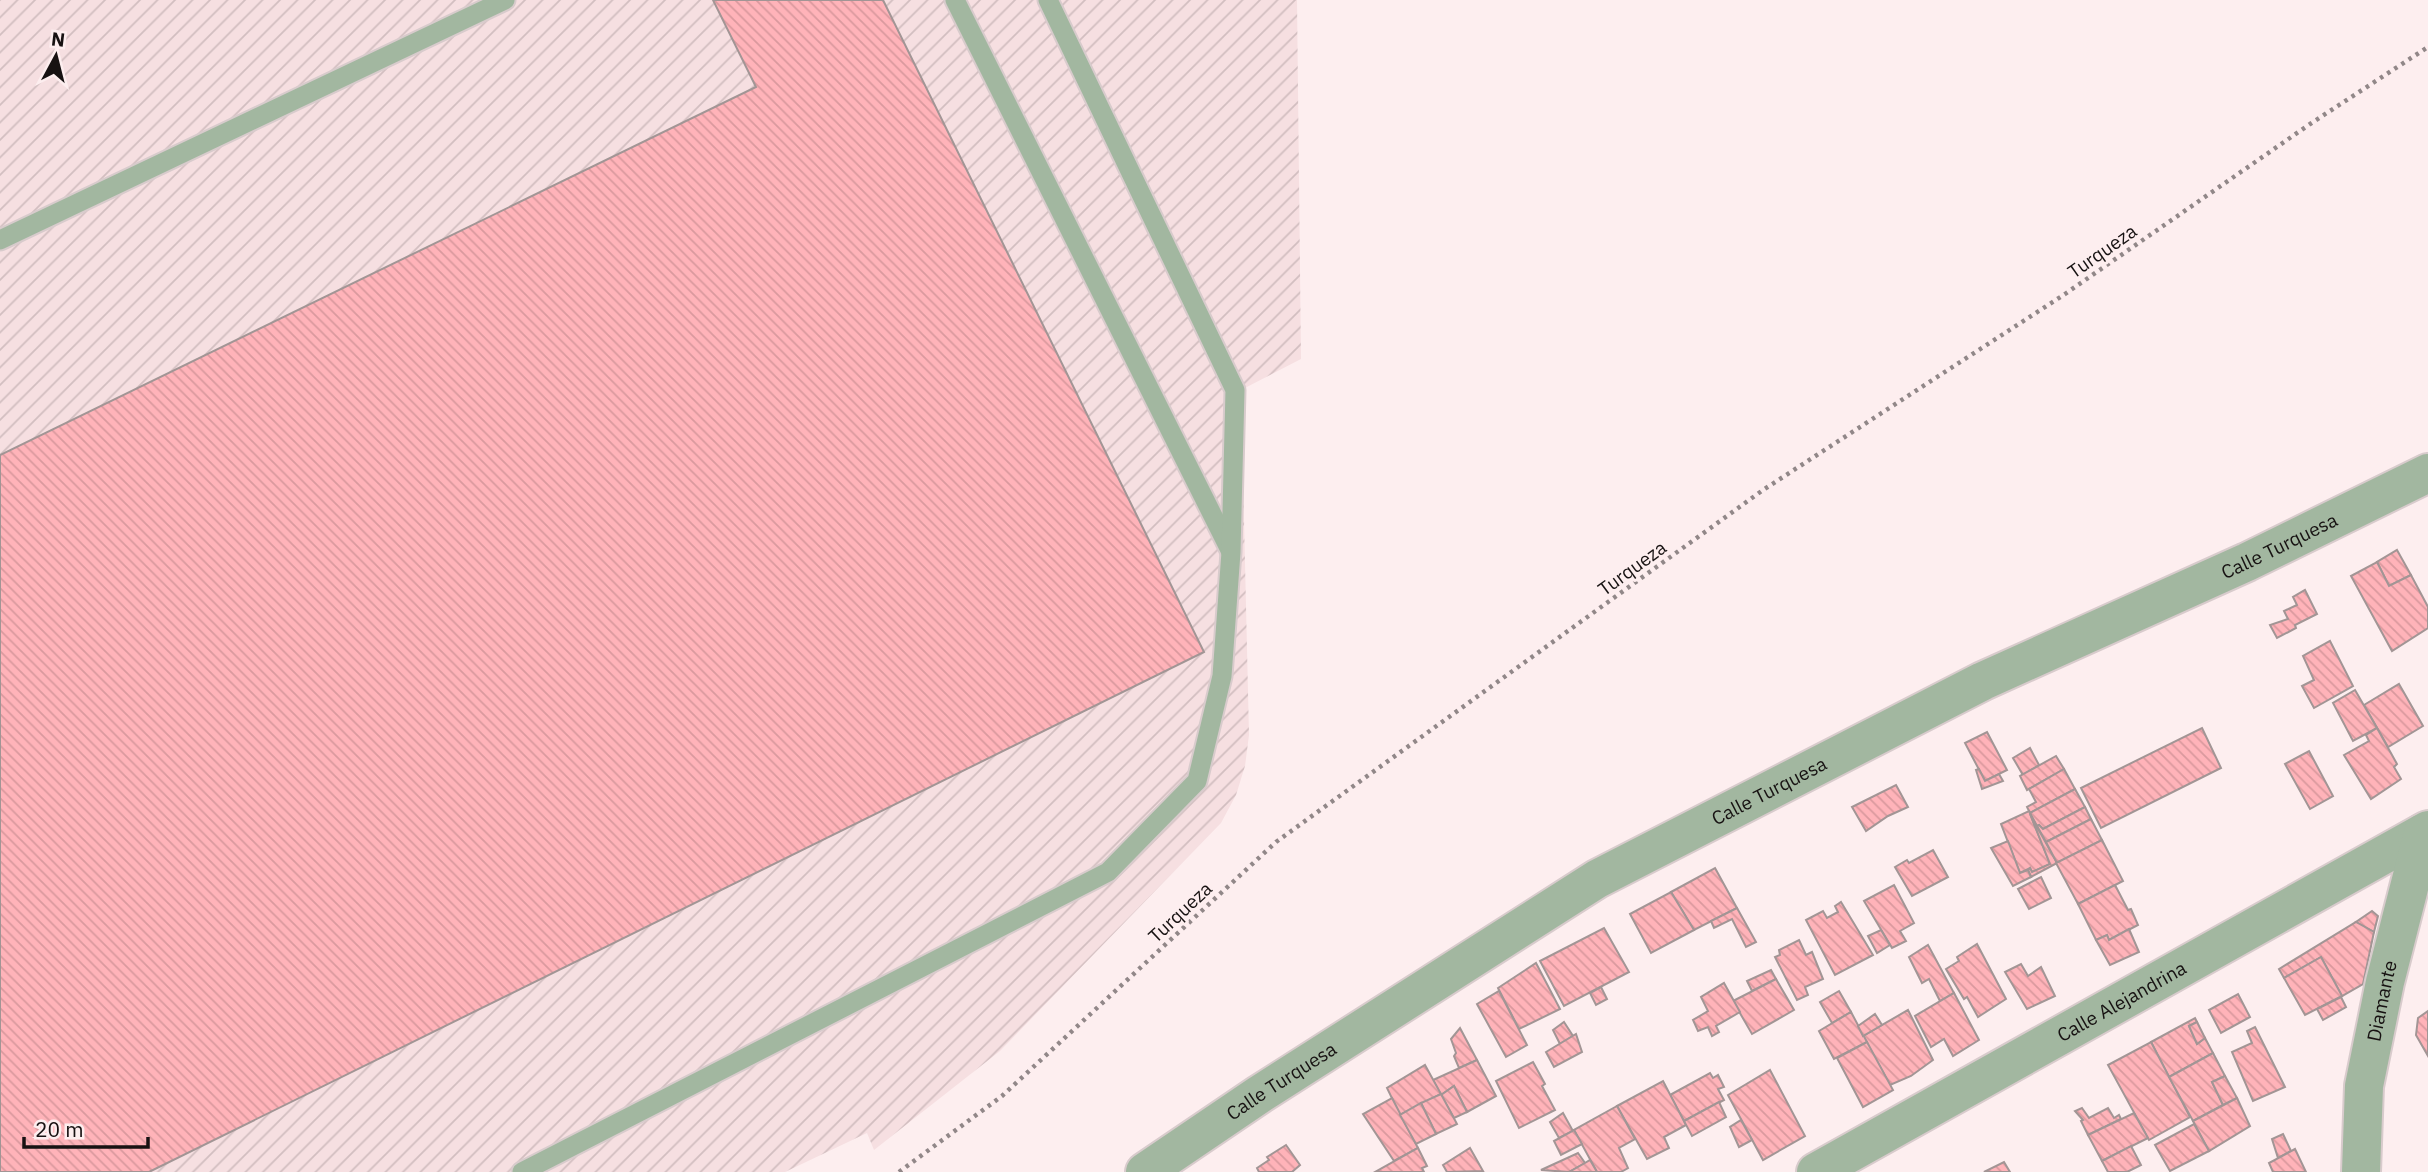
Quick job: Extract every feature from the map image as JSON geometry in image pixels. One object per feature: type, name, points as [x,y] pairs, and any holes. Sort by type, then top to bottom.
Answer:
[{"type":"street","name":"Calle Turquesa","points":[[1145,1172],[1272,1086],[1597,879],[1983,681],[2247,562],[2428,474]]},
{"type":"street","name":"Calle Alejandrina","points":[[1816,1172],[2425,831]]},
{"type":"street","name":"Diamante","points":[[2361,1172],[2364,1086],[2385,982],[2425,831]]},
{"type":"lane","points":[[0,240],[505,0]]},
{"type":"lane","points":[[955,0],[1231,552]]},
{"type":"lane","points":[[522,1172],[1108,872],[1197,781],[1222,677],[1231,552],[1235,390],[1048,0]]},
{"type":"path","name":"Turqueza","points":[[898,1172],[1002,1096],[1276,842],[1763,490],[2065,294],[2310,124],[2428,47]]},
{"type":"shaded area","points":[[0,0],[1297,0],[1301,359],[1241,390],[1249,735],[1245,766],[1236,795],[1221,823],[1000,1051],[874,1150],[867,1133],[785,1172],[0,1172]]},
{"type":"building","points":[[713,0],[883,0],[1204,652],[149,1172],[0,1172],[0,455],[756,87]]},
{"type":"building","points":[[2397,550],[2411,575],[2389,586],[2377,562]]},
{"type":"building","points":[[2377,562],[2389,586],[2411,575],[2428,607],[2428,628],[2392,651],[2351,576]]},
{"type":"building","points":[[2305,590],[2317,614],[2277,638],[2270,625],[2288,619],[2284,611],[2297,605],[2293,597]]},
{"type":"building","points":[[2330,641],[2353,686],[2314,708],[2302,686],[2314,680],[2303,656]]},
{"type":"building","points":[[2399,684],[2423,726],[2388,747],[2364,705]]},
{"type":"building","points":[[2355,690],[2377,728],[2353,741],[2333,703]]},
{"type":"building","points":[[2202,728],[2221,768],[2101,828],[2081,788]]},
{"type":"building","points":[[2377,728],[2397,764],[2394,767],[2401,779],[2371,799],[2344,755],[2369,741],[2366,735]]},
{"type":"building","points":[[1987,732],[2007,770],[1985,781],[1965,743]]},
{"type":"building","points":[[2030,748],[2039,765],[2023,775],[2013,758]]},
{"type":"building","points":[[2309,751],[2333,796],[2310,809],[2285,764]]},
{"type":"building","points":[[2056,756],[2064,769],[2027,790],[2020,776]]},
{"type":"building","points":[[1979,769],[1985,781],[1999,774],[2003,781],[1982,789],[1976,770]]},
{"type":"building","points":[[2064,769],[2075,789],[2030,813],[2027,807],[2036,802],[2029,789]]},
{"type":"building","points":[[1896,785],[1908,807],[1888,816],[1866,831],[1852,807]]},
{"type":"building","points":[[2075,789],[2085,807],[2043,829],[2037,826],[2030,813]]},
{"type":"building","points":[[2085,807],[2091,819],[2046,842],[2037,826],[2043,829]]},
{"type":"building","points":[[2029,811],[2050,864],[2032,872],[2030,868],[2020,873],[2001,824]]},
{"type":"building","points":[[2030,814],[2057,863],[2031,877],[2028,870],[2030,868],[2032,872],[2050,864]]},
{"type":"building","points":[[2091,819],[2102,840],[2057,863],[2046,842]]},
{"type":"building","points":[[2102,840],[2123,881],[2078,904],[2056,863]]},
{"type":"building","points":[[2008,841],[2020,873],[2028,870],[2031,877],[2013,886],[1991,848]]},
{"type":"building","points":[[1933,850],[1948,877],[1912,896],[1895,867]]},
{"type":"building","points":[[1715,868],[1737,908],[1694,930],[1671,892]]},
{"type":"building","points":[[2041,877],[2051,898],[2029,909],[2018,889]]},
{"type":"building","points":[[1894,885],[1914,923],[1900,931],[1906,941],[1892,948],[1864,901]]},
{"type":"building","points":[[2115,885],[2138,925],[2109,940],[2107,935],[2096,940],[2078,904]]},
{"type":"building","points":[[1671,892],[1694,930],[1651,953],[1630,914]]},
{"type":"building","points":[[1841,902],[1873,955],[1835,975],[1806,920],[1823,911],[1827,918],[1838,912],[1835,906]]},
{"type":"building","points":[[1737,908],[1756,942],[1746,947],[1732,919],[1714,928],[1711,921]]},
{"type":"building","points":[[2372,911],[2378,916],[2374,932],[2356,922]]},
{"type":"building","points":[[2356,922],[2374,932],[2363,984],[2342,996],[2321,957],[2284,978],[2279,969]]},
{"type":"building","points":[[1604,928],[1629,972],[1564,1006],[1540,961]]},
{"type":"building","points":[[2129,929],[2139,952],[2110,965],[2096,940],[2107,935],[2109,940]]},
{"type":"building","points":[[1881,930],[1890,945],[1877,953],[1868,936]]},
{"type":"building","points":[[1799,940],[1806,955],[1812,952],[1823,979],[1805,987],[1808,995],[1797,1000],[1775,957],[1780,955],[1779,950]]},
{"type":"building","points":[[1977,944],[2006,999],[1978,1017],[1946,969],[1959,961],[1957,957]]},
{"type":"building","points":[[1928,945],[1954,993],[1940,1001],[1929,979],[1922,983],[1909,957]]},
{"type":"building","points":[[2321,957],[2342,996],[2305,1015],[2284,978]]},
{"type":"building","points":[[1536,963],[1560,1009],[1519,1029],[1498,988]]},
{"type":"building","points":[[2021,964],[2028,976],[2041,967],[2055,996],[2027,1009],[2005,972]]},
{"type":"building","points":[[1771,970],[1776,979],[1752,991],[1747,981]]},
{"type":"building","points":[[1776,979],[1794,1010],[1752,1034],[1733,1001]]},
{"type":"building","points":[[1724,983],[1740,1012],[1716,1026],[1719,1032],[1712,1036],[1708,1027],[1698,1031],[1693,1020],[1708,1011],[1701,997]]},
{"type":"building","points":[[1601,987],[1607,999],[1596,1005],[1590,993]]},
{"type":"building","points":[[1499,991],[1527,1045],[1506,1057],[1477,1004]]},
{"type":"building","points":[[1839,991],[1851,1012],[1832,1023],[1820,1002]]},
{"type":"building","points":[[1954,993],[1979,1040],[1953,1056],[1944,1039],[1931,1047],[1915,1016]]},
{"type":"building","points":[[2238,994],[2250,1017],[2221,1033],[2209,1010]]},
{"type":"building","points":[[2341,997],[2346,1007],[2323,1020],[2317,1009]]},
{"type":"building","points":[[1908,1010],[1933,1060],[1911,1076],[1890,1085],[1863,1036]]},
{"type":"building","points":[[2428,1011],[2428,1056],[2416,1035],[2418,1018]]},
{"type":"building","points":[[1851,1012],[1867,1042],[1834,1059],[1819,1031]]},
{"type":"building","points":[[1875,1014],[1882,1025],[1863,1036],[1858,1026]]},
{"type":"building","points":[[2195,1018],[2197,1022],[2189,1026],[2197,1044],[2205,1038],[2213,1053],[2169,1077],[2151,1042]]},
{"type":"building","points":[[1564,1022],[1573,1036],[1560,1044],[1553,1030]]},
{"type":"building","points":[[2197,1022],[2205,1038],[2197,1044],[2189,1026]]},
{"type":"building","points":[[2255,1027],[2285,1087],[2253,1101],[2232,1052],[2252,1043],[2247,1031]]},
{"type":"building","points":[[1460,1028],[1477,1060],[1459,1068],[1451,1039]]},
{"type":"building","points":[[1576,1034],[1582,1052],[1554,1067],[1546,1052]]},
{"type":"building","points":[[1867,1042],[1893,1090],[1863,1107],[1837,1058]]},
{"type":"building","points":[[2151,1042],[2190,1117],[2149,1140],[2108,1065]]},
{"type":"building","points":[[2213,1053],[2225,1076],[2212,1082],[2223,1105],[2193,1121],[2169,1077]]},
{"type":"building","points":[[1477,1060],[1496,1096],[1467,1112],[1454,1086],[1441,1095],[1433,1080]]},
{"type":"building","points":[[1533,1062],[1555,1110],[1519,1128],[1496,1081]]},
{"type":"building","points":[[1425,1065],[1441,1094],[1400,1115],[1387,1088]]},
{"type":"building","points":[[1770,1070],[1805,1136],[1763,1160],[1728,1095]]},
{"type":"building","points":[[1710,1073],[1713,1078],[1718,1075],[1724,1087],[1718,1089],[1724,1100],[1684,1121],[1670,1095]]},
{"type":"building","points":[[2225,1076],[2237,1098],[2223,1105],[2212,1082]]},
{"type":"building","points":[[1663,1081],[1686,1125],[1664,1137],[1669,1148],[1647,1159],[1617,1106]]},
{"type":"building","points":[[1454,1086],[1467,1112],[1454,1118],[1441,1095]]},
{"type":"building","points":[[1441,1094],[1457,1124],[1436,1134],[1421,1103]]},
{"type":"building","points":[[1392,1098],[1418,1148],[1394,1161],[1363,1114]]},
{"type":"building","points":[[2237,1098],[2250,1126],[2209,1151],[2193,1121]]},
{"type":"building","points":[[1719,1102],[1726,1117],[1692,1136],[1684,1121]]},
{"type":"building","points":[[1421,1103],[1436,1134],[1416,1144],[1400,1115]]},
{"type":"building","points":[[1617,1106],[1635,1139],[1619,1148],[1628,1168],[1621,1172],[1597,1172],[1574,1130]]},
{"type":"building","points":[[2082,1108],[2089,1118],[2108,1108],[2114,1118],[2119,1115],[2121,1119],[2088,1135],[2081,1121],[2083,1120],[2075,1111]]},
{"type":"building","points":[[1563,1113],[1573,1131],[1559,1138],[1550,1122]]},
{"type":"building","points":[[2134,1113],[2148,1138],[2102,1161],[2088,1135]]},
{"type":"building","points":[[1741,1120],[1752,1140],[1739,1147],[1730,1127]]},
{"type":"building","points":[[2194,1124],[2209,1151],[2170,1171],[2155,1145]]},
{"type":"building","points":[[1574,1130],[1582,1144],[1561,1155],[1554,1141]]},
{"type":"building","points":[[2283,1134],[2291,1151],[2278,1158],[2272,1139]]},
{"type":"building","points":[[1286,1145],[1300,1165],[1292,1172],[1259,1172],[1257,1168],[1269,1160],[1267,1157]]},
{"type":"building","points":[[2131,1146],[2141,1165],[2127,1172],[2108,1172],[2102,1161]]},
{"type":"building","points":[[1418,1148],[1427,1166],[1422,1168],[1424,1172],[1375,1172]]},
{"type":"building","points":[[1470,1148],[1483,1171],[1447,1172],[1443,1165]]},
{"type":"building","points":[[2295,1149],[2306,1172],[2273,1172],[2269,1163]]},
{"type":"building","points":[[1578,1153],[1585,1163],[1569,1172],[1541,1170]]},
{"type":"building","points":[[1590,1160],[1597,1172],[1569,1172],[1585,1163]]},
{"type":"building","points":[[2004,1162],[2010,1172],[1984,1172]]}]
